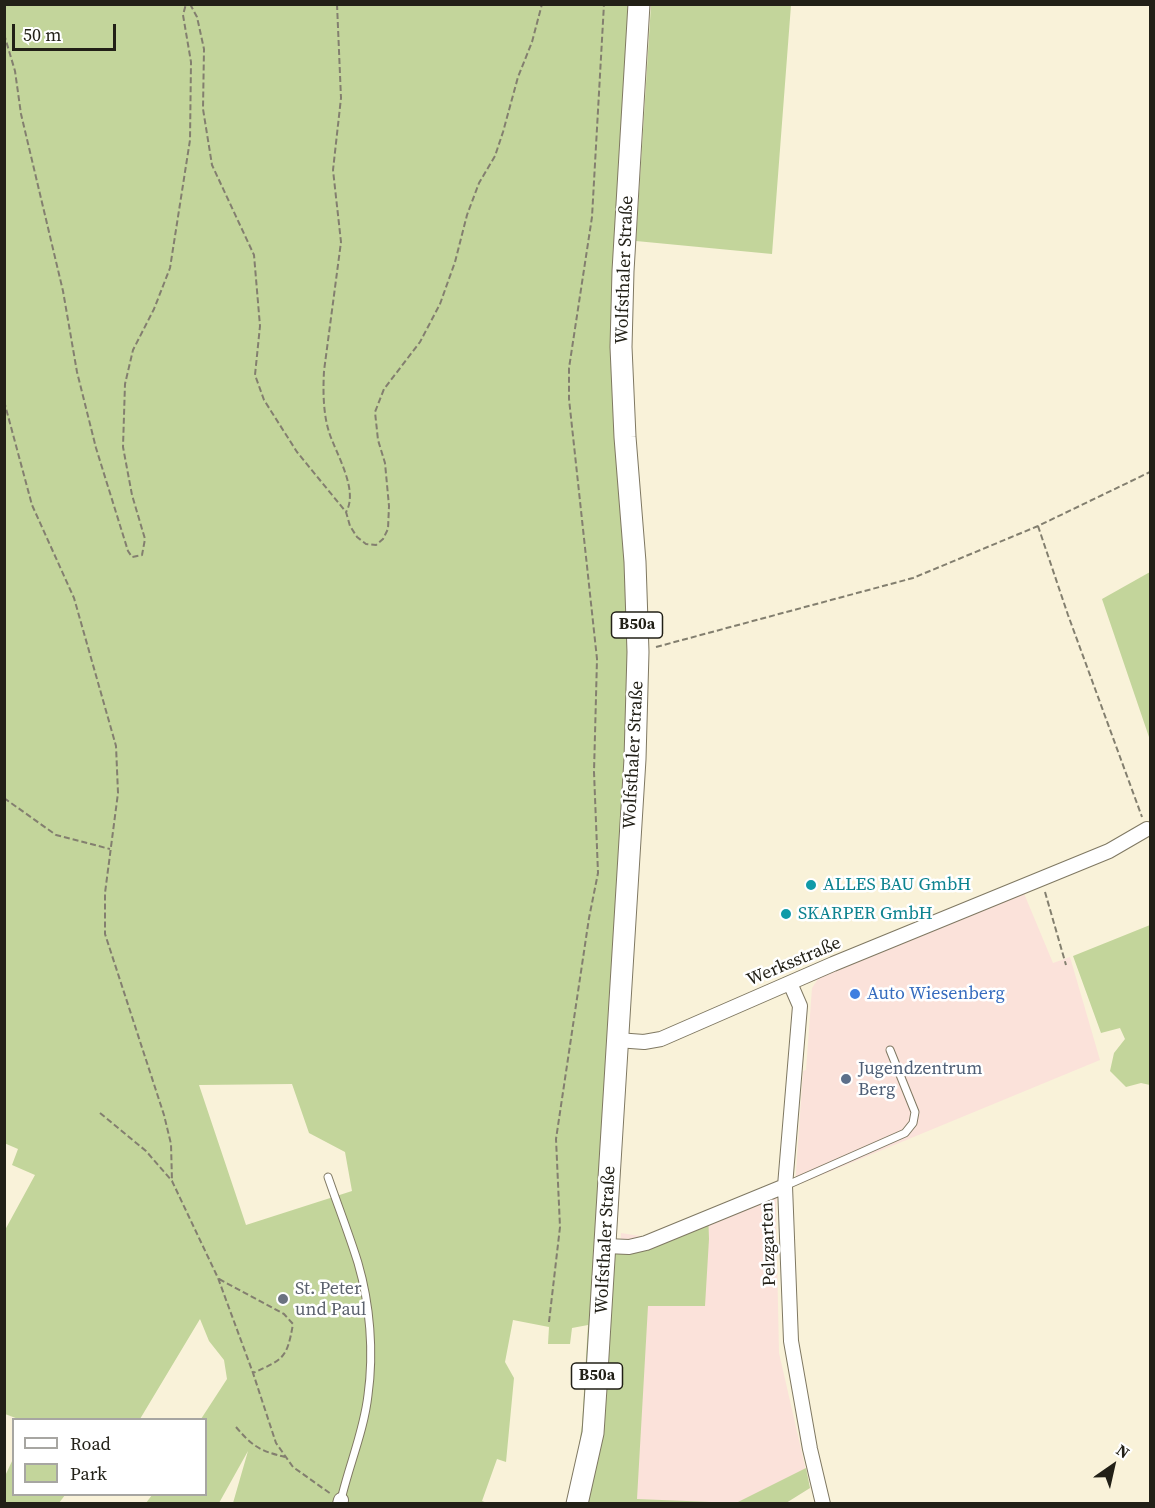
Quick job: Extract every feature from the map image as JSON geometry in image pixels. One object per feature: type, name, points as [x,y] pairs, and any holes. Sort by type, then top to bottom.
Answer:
[{"type":"main road","name":"Wolfsthaler Straße","points":[[577,1503],[593,1432],[635,759],[638,652],[635,562],[621,347],[623,271],[639,4]]},
{"type":"street","name":"Werksstraße","points":[[617,1040],[644,1042],[662,1039],[1109,850],[1147,829]]},
{"type":"street","name":"Pelzgarten","points":[[790,983],[800,1006],[785,1186],[791,1341],[810,1449],[823,1503]]},
{"type":"street","points":[[606,1246],[646,1243],[785,1186]]},
{"type":"lane","points":[[785,1186],[905,1133],[913,1123],[915,1112],[890,1050]]},
{"type":"lane","points":[[328,1177],[358,1265],[367,1313],[371,1352],[368,1395],[360,1434],[340,1502]]},
{"type":"path","points":[[4,34],[15,71],[21,114],[63,291],[77,372],[93,437],[128,551],[132,557],[142,555],[145,539],[132,495],[123,447],[125,384],[133,350],[170,268],[190,140],[191,62],[183,15],[188,4]]},
{"type":"path","points":[[188,4],[197,17],[204,49],[203,108],[212,165],[254,255],[260,326],[255,375],[264,400],[297,452],[346,512],[350,526],[366,544],[376,545],[383,539],[388,529],[389,506],[385,463],[378,440],[375,412],[384,389],[420,342],[440,304],[455,262],[471,204],[501,140],[518,77],[532,42],[542,4]]},
{"type":"path","points":[[337,4],[341,98],[333,170],[341,242],[323,392],[328,430],[345,473],[351,498],[346,512]]},
{"type":"path","points":[[549,1322],[560,1227],[556,1139],[589,918],[598,873],[594,772],[597,659],[568,399],[569,368],[592,217],[604,4]]},
{"type":"path","points":[[4,401],[32,505],[74,598],[116,746],[118,793],[105,893],[105,934],[164,1115],[171,1144],[172,1181]]},
{"type":"path","points":[[638,652],[913,578],[1038,526],[1150,471]]},
{"type":"path","points":[[1038,526],[1043,547],[1147,829]]},
{"type":"path","points":[[4,798],[56,835],[110,849]]},
{"type":"path","points":[[1038,879],[1047,896],[1066,965]]},
{"type":"path","points":[[100,1113],[146,1151],[172,1181],[218,1278],[254,1373],[276,1443],[285,1457],[340,1502]]},
{"type":"path","points":[[218,1278],[284,1314],[293,1324],[289,1344],[280,1361],[254,1373]]},
{"type":"path","points":[[236,1426],[250,1443],[264,1452],[285,1457]]},
{"type":"shaded area","points":[[1023,891],[1053,963],[1070,957],[1100,1060],[795,1186],[803,1071],[806,1070],[812,988],[820,976]]},
{"type":"shaded area","points":[[778,1181],[776,1208],[779,1353],[810,1488],[786,1503],[595,1504],[618,1294],[621,1233],[646,1237]]},
{"type":"green space","points":[[4,5],[632,5],[627,563],[630,653],[626,758],[597,1246],[646,1237],[708,1210],[709,1239],[705,1306],[648,1306],[637,1499],[736,1503],[566,1503],[575,1475],[582,1424],[588,1325],[572,1328],[570,1344],[548,1344],[549,1327],[513,1320],[505,1362],[514,1378],[506,1462],[497,1459],[482,1501],[487,1503],[233,1503],[248,1451],[219,1503],[146,1503],[151,1496],[207,1496],[207,1418],[202,1418],[227,1379],[224,1360],[209,1341],[200,1319],[141,1418],[16,1418],[5,1414],[5,1230],[35,1175],[12,1165],[18,1149],[4,1143]],"holes":[[[292,1084],[309,1133],[345,1152],[352,1191],[246,1225],[199,1085]]]},
{"type":"green space","points":[[651,5],[791,5],[772,254],[636,241]]},
{"type":"green space","points":[[1150,572],[1150,740],[1102,599]]},
{"type":"green space","points":[[1150,925],[1150,1085],[1141,1083],[1126,1087],[1110,1071],[1114,1053],[1125,1039],[1120,1028],[1101,1033],[1073,956]]},
{"type":"green space","points":[[12,1461],[12,1496],[64,1496],[59,1503],[5,1503],[5,1476]]},
{"type":"green space","points":[[806,1468],[810,1488],[786,1503],[736,1503]]},
{"type":"place","name":"ALLES BAU GmbH","points":[[811,885]]},
{"type":"place","name":"SKARPER GmbH","points":[[786,914]]},
{"type":"place","name":"Auto Wiesenberg","points":[[855,994]]},
{"type":"place","name":"Jugendzentrum Berg","points":[[846,1079]]},
{"type":"place","name":"St. Peter und Paul","points":[[283,1299]]}]
